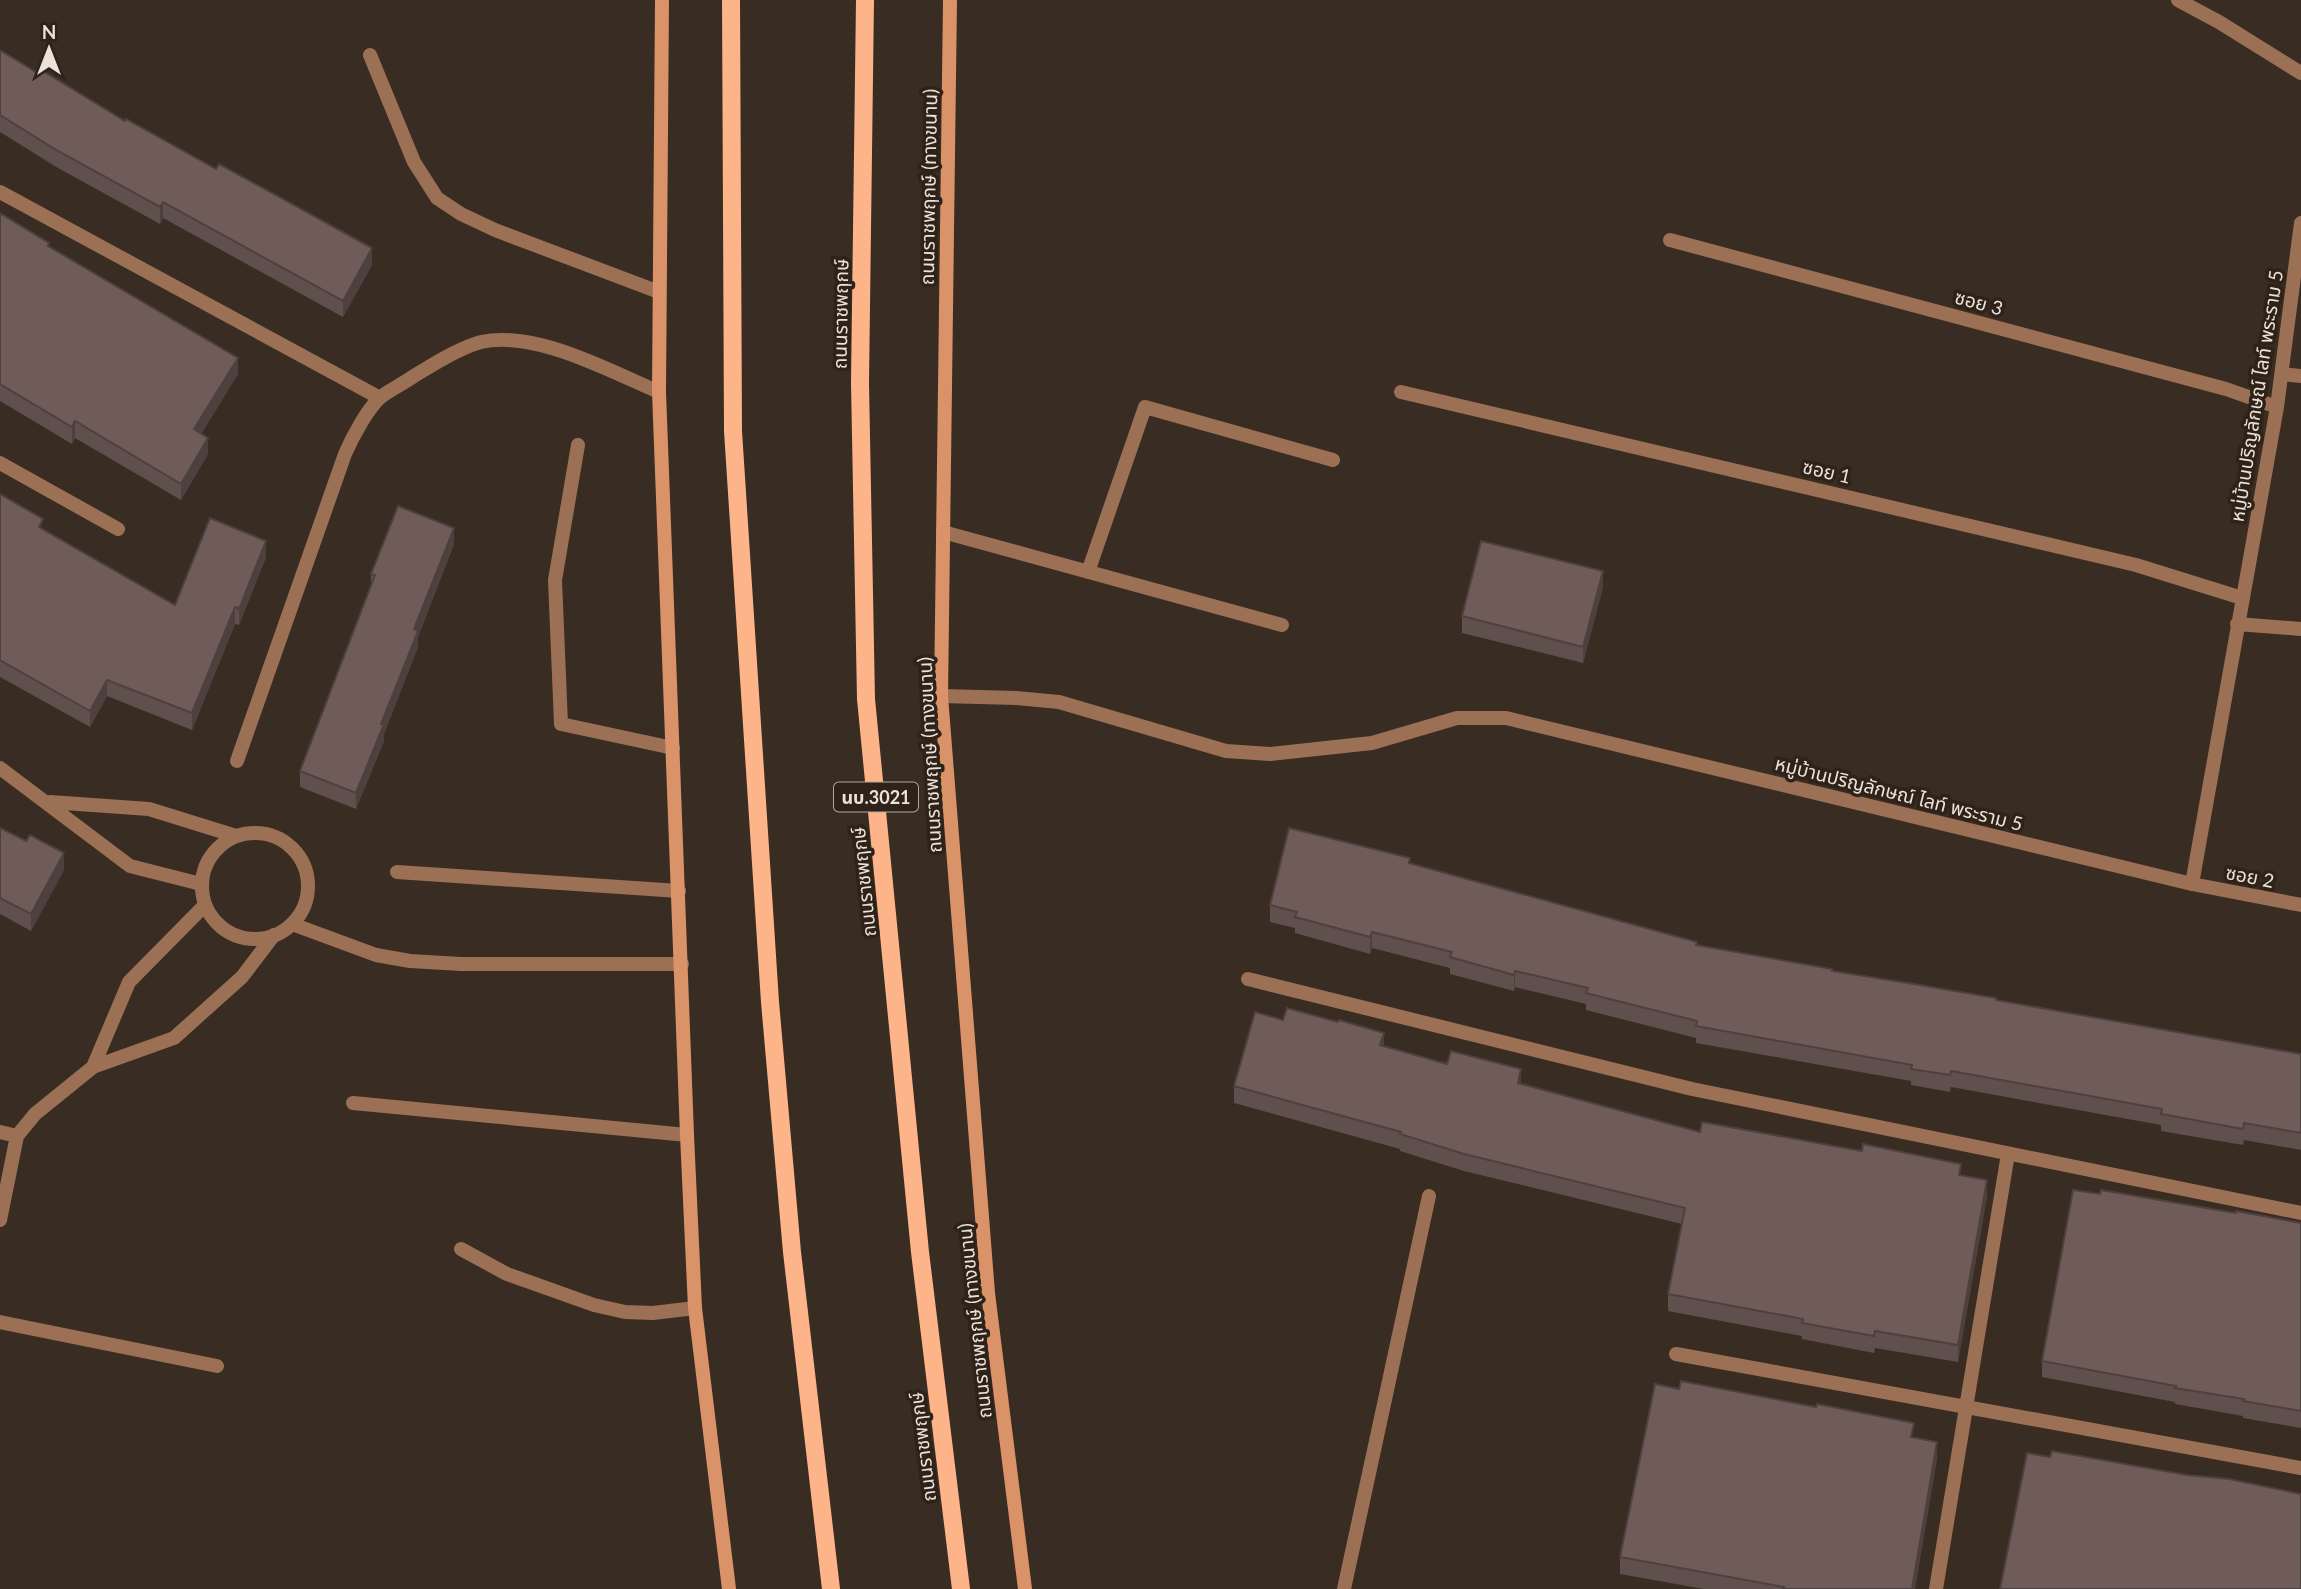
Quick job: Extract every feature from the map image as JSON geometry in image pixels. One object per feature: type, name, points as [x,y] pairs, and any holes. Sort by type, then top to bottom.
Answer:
[{"type":"main road","points":[[662,0],[659,392],[687,1135],[695,1308],[729,1589]]},
{"type":"main road","points":[[731,0],[733,431],[771,1016],[792,1252],[831,1589]]},
{"type":"main road","name":"ถนนราชพฤกษ์","points":[[865,0],[860,383],[866,699],[920,1252],[961,1589]]},
{"type":"main road","name":"ถนนราชพฤกษ์ (ทางขนาน)","points":[[950,0],[941,696],[988,1293],[1025,1589]]},
{"type":"street","points":[[2178,0],[2301,73]]},
{"type":"street","points":[[370,55],[414,162],[437,198],[461,214],[495,230],[659,292]]},
{"type":"street","points":[[0,192],[380,398]]},
{"type":"street","name":"หมู่บ้านปริญลักษณ์ ไลท์ พระราม 5","points":[[941,696],[1059,702],[1226,751],[1270,754],[1372,743],[1457,718],[1506,718],[2192,884],[2277,407],[2301,223]]},
{"type":"street","name":"ซอย 3","points":[[1670,240],[2226,388],[2277,407]]},
{"type":"street","points":[[237,761],[345,454],[351,439],[380,398],[422,371],[471,346],[481,342],[514,339],[551,347],[659,392]]},
{"type":"street","points":[[2282,374],[2301,376]]},
{"type":"street","name":"ซอย 1","points":[[1401,392],[2136,565],[2242,598]]},
{"type":"street","points":[[1088,572],[1145,407],[1334,460]]},
{"type":"street","points":[[578,444],[555,580],[561,724],[673,748]]},
{"type":"street","points":[[0,463],[118,529]]},
{"type":"street","points":[[943,532],[1282,625]]},
{"type":"street","points":[[2237,624],[2301,629]]},
{"type":"street","points":[[0,768],[130,866],[201,884]]},
{"type":"street","points":[[48,802],[149,809],[236,836]]},
{"type":"street","points":[[257,832],[277,837],[294,849],[305,867],[309,887],[304,907],[292,924],[274,935],[254,939],[233,935],[216,923],[205,905],[201,884],[206,864],[218,847],[236,836],[257,832]]},
{"type":"street","points":[[397,872],[679,891]]},
{"type":"street","name":"ซอย 2","points":[[2192,884],[2301,905]]},
{"type":"street","points":[[93,1067],[130,982],[205,905]]},
{"type":"street","points":[[292,924],[376,955],[410,961],[461,964],[682,964]]},
{"type":"street","points":[[0,1220],[17,1136],[45,1105],[93,1067],[174,1038],[242,977],[274,935]]},
{"type":"street","points":[[1248,979],[1692,1089],[2301,1213]]},
{"type":"street","points":[[354,1102],[687,1135]]},
{"type":"street","points":[[0,1132],[17,1136]]},
{"type":"street","points":[[1936,1589],[2008,1154]]},
{"type":"street","points":[[1344,1589],[1429,1196]]},
{"type":"street","points":[[461,1249],[507,1273],[594,1305],[625,1312],[653,1313],[695,1308]]},
{"type":"street","points":[[0,1322],[217,1366]]},
{"type":"street","points":[[1676,1354],[2301,1468]]},
{"type":"building","points":[[0,50],[36,72],[38,68],[125,121],[126,119],[216,169],[219,164],[372,248],[343,301],[163,202],[160,207],[58,151],[0,115]]},
{"type":"building","points":[[0,213],[49,243],[48,246],[238,358],[194,429],[208,438],[181,484],[75,421],[72,427],[0,384]]},
{"type":"building","points":[[0,494],[43,519],[39,527],[175,605],[210,518],[266,541],[239,609],[235,607],[192,713],[107,680],[90,711],[0,660]]},
{"type":"building","points":[[398,506],[454,528],[414,629],[418,631],[356,793],[300,771],[375,575],[371,574]]},
{"type":"building","points":[[1481,541],[1603,571],[1583,647],[1462,616]]},
{"type":"building","points":[[0,828],[26,841],[30,835],[64,853],[31,914],[0,898]]},
{"type":"building","points":[[1289,828],[1410,858],[1409,863],[1697,942],[1696,945],[2301,1054],[2301,1133],[2244,1123],[2243,1129],[2161,1114],[2162,1109],[1951,1071],[1950,1075],[1911,1069],[1912,1065],[1696,1026],[1697,1021],[1586,993],[1588,988],[1515,971],[1514,975],[1450,957],[1452,952],[1372,932],[1370,937],[1295,917],[1297,912],[1270,905]]},
{"type":"building","points":[[1287,1008],[1384,1033],[1380,1045],[1447,1064],[1451,1051],[1521,1069],[1518,1083],[1700,1132],[1702,1122],[1862,1151],[1863,1144],[1961,1164],[1959,1175],[1987,1180],[1958,1345],[1875,1331],[1874,1336],[1802,1323],[1803,1319],[1668,1294],[1685,1208],[1464,1154],[1400,1134],[1401,1132],[1234,1086],[1255,1012],[1283,1020]]},
{"type":"building","points":[[2073,1190],[2100,1194],[2101,1190],[2301,1223],[2301,1411],[2042,1361]]},
{"type":"building","points":[[1681,1381],[1914,1423],[1911,1437],[1937,1442],[1912,1589],[1783,1589],[1784,1587],[1620,1557],[1655,1384],[1679,1389]]},
{"type":"building","points":[[2052,1451],[2187,1475],[2229,1479],[2301,1494],[2301,1589],[2000,1589],[2027,1453],[2050,1457]]}]
